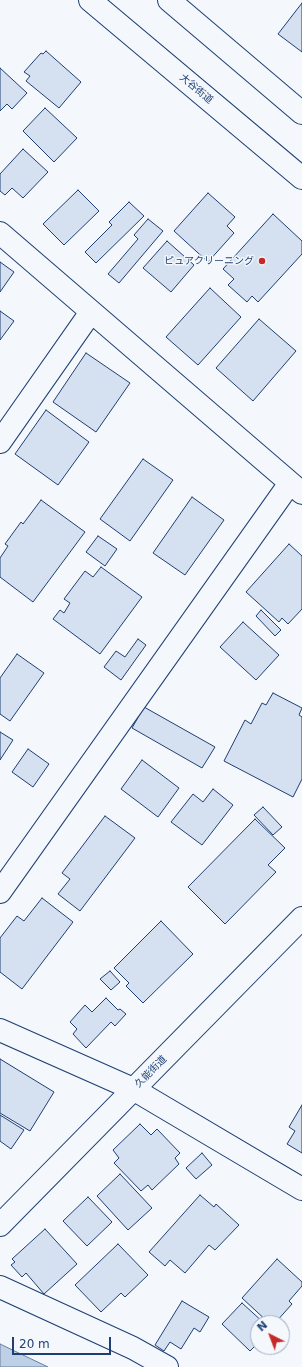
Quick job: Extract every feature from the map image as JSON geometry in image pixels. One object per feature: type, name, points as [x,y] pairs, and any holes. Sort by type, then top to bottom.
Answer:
[{"type":"street","name":"大谷街道","points":[[90,0],[302,178]]},
{"type":"street","points":[[169,0],[302,113]]},
{"type":"street","points":[[0,233],[296,488],[0,892]]},
{"type":"street","points":[[0,442],[91,312]]},
{"type":"street","name":"久能街道","points":[[0,1225],[302,918]]},
{"type":"street","points":[[0,1030],[133,1089],[302,1189]]},
{"type":"street","points":[[0,1287],[133,1348],[167,1367]]},
{"type":"water","points":[[0,1344],[48,1367],[0,1367]]},
{"type":"building","points":[[302,3],[302,52],[278,34]]},
{"type":"building","points":[[46,51],[81,82],[59,108],[26,81],[30,76],[24,72],[41,53],[43,54]]},
{"type":"building","points":[[0,68],[27,93],[12,109],[7,104],[0,111]]},
{"type":"building","points":[[45,108],[77,138],[54,162],[23,131]]},
{"type":"building","points":[[23,149],[48,172],[23,198],[12,188],[5,195],[0,191],[0,174]]},
{"type":"building","points":[[78,190],[99,211],[64,245],[43,224]]},
{"type":"building","points":[[208,193],[235,217],[227,226],[234,233],[208,262],[174,231]]},
{"type":"building","points":[[129,202],[144,216],[96,263],[85,252],[112,225],[109,222]]},
{"type":"building","name":"ピュアクリーニング","points":[[273,214],[302,241],[302,254],[258,302],[252,296],[247,302],[228,285],[234,279],[223,269]]},
{"type":"building","points":[[148,219],[163,231],[119,283],[108,274],[138,239],[134,235]]},
{"type":"building","points":[[167,241],[194,265],[171,292],[143,268]]},
{"type":"building","points":[[0,262],[14,272],[0,292]]},
{"type":"building","points":[[210,288],[241,317],[198,365],[166,337]]},
{"type":"building","points":[[0,311],[14,321],[0,340]]},
{"type":"building","points":[[259,319],[296,351],[253,401],[216,368]]},
{"type":"building","points":[[86,353],[130,383],[96,432],[53,402]]},
{"type":"building","points":[[46,410],[89,442],[58,485],[15,454]]},
{"type":"building","points":[[143,459],[173,480],[130,541],[100,519]]},
{"type":"building","points":[[192,497],[224,520],[185,575],[153,553]]},
{"type":"building","points":[[41,500],[85,532],[33,602],[0,577],[0,558],[8,546],[5,544],[21,522],[23,524]]},
{"type":"building","points":[[98,536],[117,549],[105,566],[86,552]]},
{"type":"building","points":[[289,544],[302,556],[302,609],[288,624],[282,618],[279,622],[246,592]]},
{"type":"building","points":[[101,567],[142,597],[100,654],[53,619],[60,610],[64,613],[70,603],[64,599],[85,571],[93,577]]},
{"type":"building","points":[[261,610],[281,630],[275,636],[256,616]]},
{"type":"building","points":[[243,622],[279,655],[256,680],[220,647]]},
{"type":"building","points":[[138,639],[146,645],[121,680],[104,667],[116,651],[125,657]]},
{"type":"building","points":[[17,654],[44,673],[10,721],[0,714],[0,678]]},
{"type":"building","points":[[273,693],[302,708],[299,715],[302,717],[302,779],[293,797],[224,761],[245,720],[251,724],[262,703],[266,705]]},
{"type":"building","points":[[144,707],[215,747],[202,768],[132,728]]},
{"type":"building","points":[[0,732],[13,740],[0,760]]},
{"type":"building","points":[[28,749],[49,764],[33,787],[12,772]]},
{"type":"building","points":[[142,760],[179,788],[158,817],[121,789]]},
{"type":"building","points":[[213,789],[233,805],[202,845],[171,822],[193,794],[203,802]]},
{"type":"building","points":[[263,807],[282,827],[273,835],[254,815]]},
{"type":"building","points":[[105,816],[135,838],[80,911],[58,894],[70,879],[62,873]]},
{"type":"building","points":[[255,819],[285,848],[268,865],[276,872],[225,924],[188,887]]},
{"type":"building","points":[[42,898],[73,922],[22,989],[0,972],[0,938],[17,916],[24,921]]},
{"type":"building","points":[[161,921],[193,954],[143,1003],[126,986],[129,983],[114,968]]},
{"type":"building","points":[[110,971],[120,982],[111,990],[100,979]]},
{"type":"building","points":[[106,998],[118,1010],[120,1009],[126,1014],[115,1026],[111,1022],[86,1048],[73,1034],[77,1029],[70,1022],[85,1005],[92,1012]]},
{"type":"building","points":[[0,1059],[54,1092],[30,1131],[0,1113]]},
{"type":"building","points":[[302,1105],[302,1153],[287,1144],[295,1131],[289,1127]]},
{"type":"building","points":[[0,1115],[24,1130],[11,1149],[0,1141]]},
{"type":"building","points":[[140,1124],[151,1135],[157,1129],[180,1153],[175,1158],[179,1164],[152,1190],[148,1185],[141,1191],[114,1163],[119,1158],[113,1150]]},
{"type":"building","points":[[202,1153],[212,1165],[196,1179],[186,1168]]},
{"type":"building","points":[[120,1174],[152,1208],[128,1230],[97,1196]]},
{"type":"building","points":[[200,1195],[214,1207],[216,1204],[239,1225],[215,1250],[209,1245],[185,1273],[170,1260],[165,1266],[149,1252]]},
{"type":"building","points":[[88,1197],[112,1222],[87,1246],[63,1221]]},
{"type":"building","points":[[45,1229],[77,1264],[44,1294],[26,1273],[22,1277],[11,1265],[15,1262],[12,1259]]},
{"type":"building","points":[[118,1244],[148,1275],[125,1297],[121,1293],[101,1312],[75,1285]]},
{"type":"building","points":[[277,1259],[302,1282],[302,1286],[289,1301],[292,1304],[282,1315],[260,1315],[242,1298]]},
{"type":"building","points":[[182,1301],[209,1317],[200,1332],[194,1328],[181,1349],[170,1342],[164,1351],[155,1345]]},
{"type":"building","points":[[242,1303],[255,1315],[250,1315],[250,1351],[222,1324]]},
{"type":"place","name":"ピュアクリーニング","points":[[262,261]]}]
